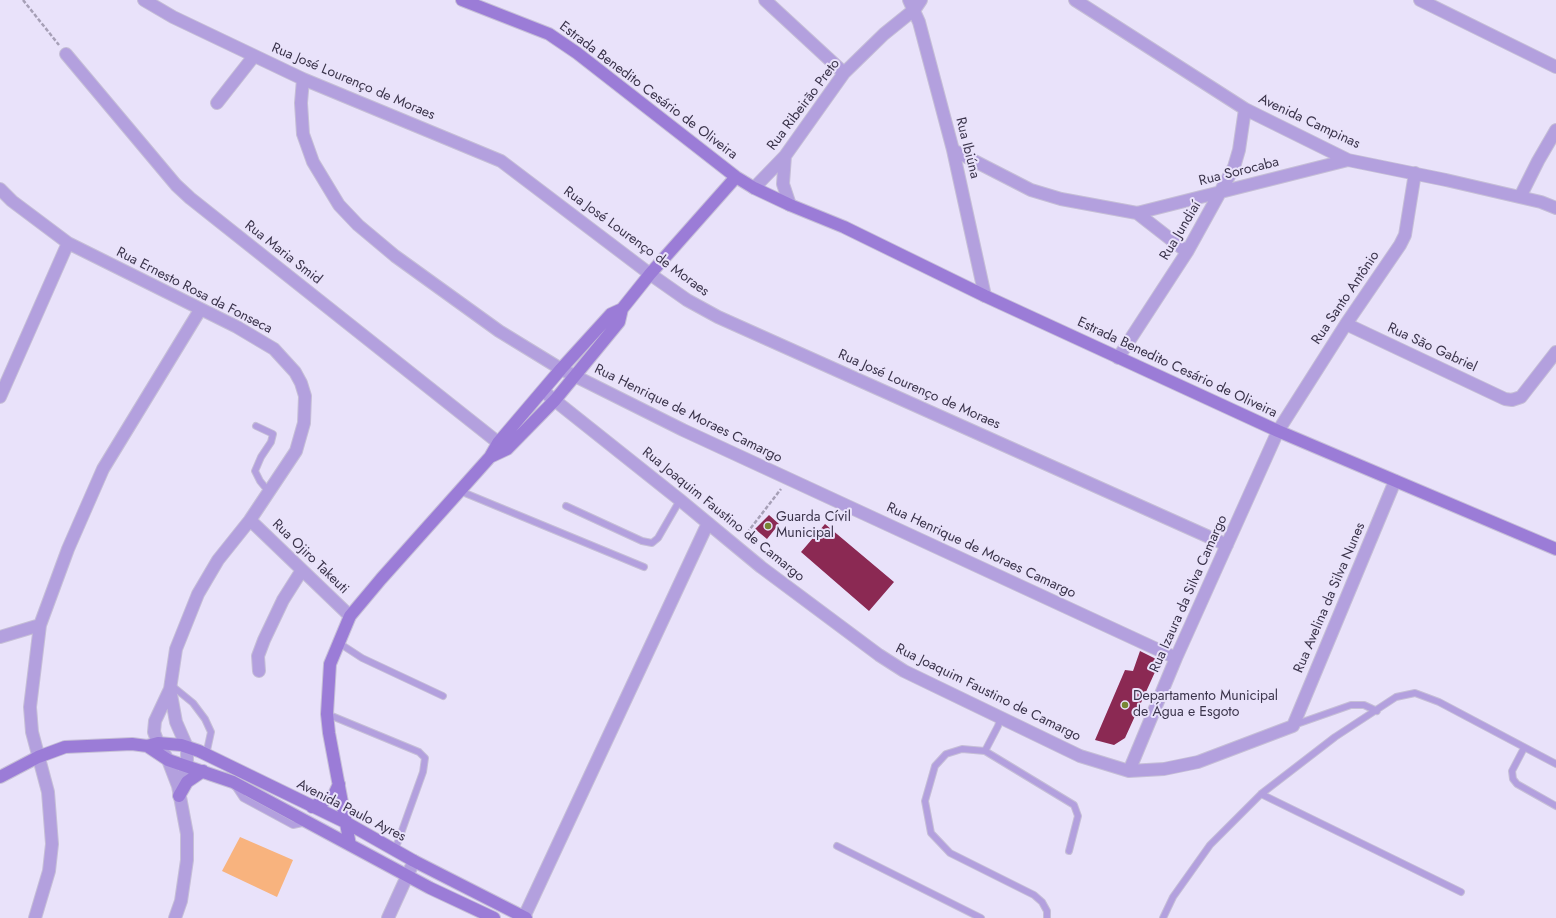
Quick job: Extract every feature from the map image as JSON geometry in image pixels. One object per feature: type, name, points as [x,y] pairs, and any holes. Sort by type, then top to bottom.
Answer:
[{"type":"main road","name":"Estrada Benedito Cesário de Oliveira","points":[[462,0],[549,34],[576,52],[736,177],[754,188],[790,205],[844,227],[985,296],[1278,431],[1556,549]]},
{"type":"main road","points":[[350,845],[329,733],[327,714],[330,664],[350,616],[490,457],[555,400],[619,322],[622,309],[650,274],[736,177]]},
{"type":"main road","points":[[503,446],[561,369],[611,314],[622,309]]},
{"type":"main road","name":"Avenida Paulo Ayres","points":[[0,777],[38,757],[65,747],[152,744],[187,747],[347,823],[414,861],[525,918]]},
{"type":"main road","name":"Avenida Paulo Ayres","points":[[152,744],[168,760],[233,782],[408,876],[494,918]]},
{"type":"main road","points":[[178,791],[187,782],[203,771]]},
{"type":"main road","points":[[312,807],[333,797],[339,784]]},
{"type":"street","name":"Rua José Lourenço de Moraes","points":[[144,0],[174,17],[303,79],[501,161],[650,274],[687,300],[718,317],[1227,544]]},
{"type":"street","points":[[765,0],[844,73]]},
{"type":"street","name":"Avenida Campinas","points":[[1075,0],[1245,109],[1348,160],[1415,173],[1520,197],[1556,208]]},
{"type":"street","points":[[1420,0],[1556,67]]},
{"type":"street","name":"Rua Ribeirão Preto","points":[[754,188],[785,156],[844,73],[915,3]]},
{"type":"street","name":"Rua Ibiúna","points":[[915,3],[953,150],[985,296]]},
{"type":"street","name":"Rua Maria Smid","points":[[66,54],[162,170],[185,194],[503,446]]},
{"type":"street","points":[[217,103],[254,56]]},
{"type":"street","name":"Rua Henrique de Moraes Camargo","points":[[303,79],[301,103],[303,134],[313,162],[340,205],[358,225],[395,256],[500,331],[561,369],[683,430],[1176,658]]},
{"type":"street","name":"Rua Jundiaí","points":[[1118,358],[1187,252],[1234,167],[1239,150],[1245,109]]},
{"type":"street","points":[[1520,197],[1556,130]]},
{"type":"street","name":"Rua Sorocaba","points":[[953,150],[1031,190],[1061,199],[1137,213],[1348,160]]},
{"type":"street","points":[[785,156],[783,184],[790,205]]},
{"type":"street","name":"Rua Santo Antônio","points":[[1278,431],[1346,324],[1400,246],[1405,235],[1415,173]]},
{"type":"street","name":"Rua Ernesto Rosa da Fonseca","points":[[0,189],[12,202],[68,243],[237,328],[274,350],[294,372],[301,383],[305,396],[304,423],[296,451],[250,520],[218,560],[198,594],[176,649],[171,687],[176,722],[187,747],[187,767],[178,791]]},
{"type":"street","name":"Rua Sorocaba","points":[[1137,213],[1187,252]]},
{"type":"street","points":[[0,397],[68,243]]},
{"type":"street","points":[[35,918],[49,871],[52,844],[48,792],[32,732],[30,708],[40,625],[68,549],[103,469],[200,310]]},
{"type":"street","name":"Rua São Gabriel","points":[[1346,324],[1505,399],[1512,400],[1521,397],[1556,352]]},
{"type":"street","name":"Rua Joaquim Faustino de Camargo","points":[[543,391],[680,500],[761,567],[879,655],[904,671],[1080,756],[1129,771],[1164,769],[1198,762],[1293,726]]},
{"type":"street","name":"Rua Izaura da Silva Camargo","points":[[1129,771],[1176,658],[1278,431]]},
{"type":"street","name":"Rua Avelina da Silva Nunes","points":[[1293,726],[1395,481]]},
{"type":"street","name":"Rua Ojiro Takeuti","points":[[250,520],[350,616]]},
{"type":"street","points":[[525,918],[708,523]]},
{"type":"street","points":[[259,671],[258,656],[264,640],[283,600],[302,570]]},
{"type":"street","points":[[0,637],[40,625]]},
{"type":"street","name":"Rua Ernesto Rosa da Fonseca","points":[[152,744],[155,721],[171,687]]},
{"type":"street","points":[[168,760],[178,791],[187,834],[187,860],[181,902],[175,918]]},
{"type":"street","points":[[388,918],[414,861]]},
{"type":"street","points":[[395,869],[400,892]]},
{"type":"lane","points":[[256,426],[273,434],[271,442],[261,457],[255,471],[269,492]]},
{"type":"lane","points":[[460,491],[644,567]]},
{"type":"lane","points":[[566,506],[642,541],[652,543],[658,538],[680,500]]},
{"type":"lane","points":[[339,643],[362,658],[443,696]]},
{"type":"lane","points":[[171,687],[193,703],[205,719],[211,732],[206,755]]},
{"type":"lane","points":[[1163,918],[1173,897],[1210,845],[1260,794],[1335,737],[1396,698],[1415,693],[1439,702],[1556,764]]},
{"type":"lane","name":"Rua Joaquim Faustino de Camargo","points":[[1293,726],[1351,705],[1364,705],[1377,711]]},
{"type":"lane","points":[[327,714],[419,752],[425,758],[423,772],[395,850]]},
{"type":"lane","points":[[985,751],[998,726],[1000,717]]},
{"type":"lane","points":[[1047,918],[1047,911],[1042,902],[1034,895],[950,853],[931,833],[924,800],[935,766],[946,754],[962,748],[985,751],[1074,804],[1078,816],[1069,851]]},
{"type":"lane","points":[[1524,748],[1512,771],[1513,779],[1517,784],[1556,806]]},
{"type":"lane","points":[[1260,794],[1461,892]]},
{"type":"lane","points":[[837,846],[981,918]]},
{"type":"path","points":[[23,0],[66,54]]},
{"type":"path","points":[[747,533],[774,498]]},
{"type":"shaded area","points":[[240,837],[293,860],[277,897],[222,871]]},
{"type":"building","name":"Guarda Cívil Municipal","points":[[769,515],[779,524],[767,539],[755,529]]},
{"type":"building","points":[[825,524],[894,582],[869,611],[801,552]]},
{"type":"building","name":"Departamento Municipal de Água e Esgoto","points":[[1140,651],[1160,661],[1125,738],[1114,745],[1095,740],[1125,670],[1133,671]]},
{"type":"place","name":"Guarda Cívil Municipal","points":[[768,526]]},
{"type":"place","name":"Departamento Municipal de Água e Esgoto","points":[[1125,705]]}]
